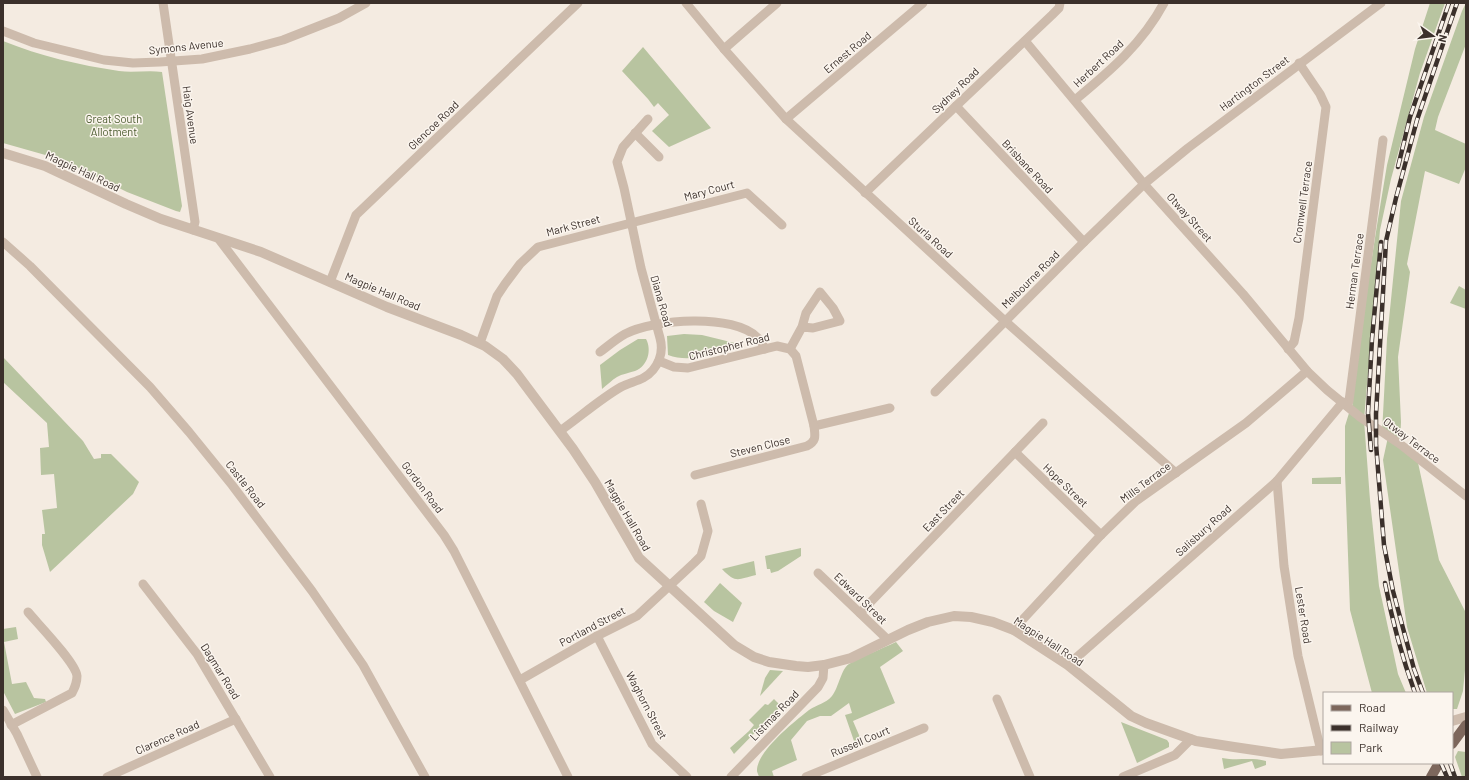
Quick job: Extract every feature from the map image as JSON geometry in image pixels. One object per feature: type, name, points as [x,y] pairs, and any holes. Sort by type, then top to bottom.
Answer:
[{"type":"main road","points":[[1453,743],[1466,725]]},
{"type":"main road","points":[[1431,777],[1438,764]]},
{"type":"street","name":"Haig Avenue","points":[[163,3],[195,221],[193,230]]},
{"type":"street","name":"Symons Avenue","points":[[3,31],[34,44],[104,60],[133,63],[202,59],[250,49],[283,40],[339,18],[366,3]]},
{"type":"street","name":"Glencoe Road","points":[[330,282],[356,215],[578,3]]},
{"type":"street","name":"Sturla Road","points":[[686,3],[724,49],[786,119],[1005,321],[1176,473]]},
{"type":"street","points":[[724,49],[777,3]]},
{"type":"street","name":"Ernest Road","points":[[786,119],[923,3]]},
{"type":"street","name":"Sydney Road","points":[[866,193],[1059,8],[1060,3]]},
{"type":"street","name":"Herbert Road","points":[[1075,100],[1117,65],[1148,31],[1164,3]]},
{"type":"street","name":"Hartington Street","points":[[1144,184],[1188,148],[1381,3]]},
{"type":"street","name":"Otway Street","points":[[1025,40],[1144,184],[1243,294],[1307,371],[1327,390],[1345,404]]},
{"type":"street","name":"Cromwell Terrace","points":[[1288,349],[1295,340],[1299,318],[1326,107],[1320,94],[1300,63]]},
{"type":"street","name":"Brisbane Road","points":[[956,106],[1084,242]]},
{"type":"street","name":"Diana Road","points":[[648,119],[623,147],[617,162],[641,268],[657,324],[662,348],[658,361]]},
{"type":"street","points":[[635,133],[660,157]]},
{"type":"street","name":"Herman Terrace","points":[[1345,404],[1349,401],[1383,140]]},
{"type":"street","name":"Magpie Hall Road","points":[[3,153],[45,166],[161,219],[261,252],[400,313],[480,343],[502,359],[517,374],[583,462],[639,558],[734,645],[754,657],[768,662],[792,666],[808,667],[824,665],[851,658],[887,639],[928,622],[954,616],[984,620],[1013,630],[1068,665],[1131,716],[1191,739],[1234,747],[1281,754],[1322,751]]},
{"type":"street","name":"Melbourne Road","points":[[935,392],[1084,242],[1144,184]]},
{"type":"street","name":"Mary Court","points":[[631,224],[747,192],[782,225]]},
{"type":"street","name":"Mark Street","points":[[480,343],[497,296],[520,264],[538,247],[608,228],[631,224]]},
{"type":"street","name":"Gordon Road","points":[[218,238],[444,535],[454,551],[568,777]]},
{"type":"street","name":"Castle Road","points":[[3,242],[46,282],[150,387],[232,485],[312,591],[352,648],[363,665],[425,777]]},
{"type":"street","points":[[802,327],[813,328],[840,321],[833,308],[820,292],[805,314],[802,327],[790,348],[796,356],[814,426],[890,408]]},
{"type":"street","points":[[600,352],[625,334],[657,324],[700,321],[740,328],[754,335],[760,341],[764,349]]},
{"type":"street","name":"Christopher Road","points":[[658,361],[674,367],[685,368],[779,346],[790,348]]},
{"type":"street","points":[[560,431],[620,388],[645,377],[653,370],[658,361]]},
{"type":"street","name":"Mills Terrace","points":[[1013,630],[1136,501],[1246,423],[1307,371]]},
{"type":"street","name":"Salisbury Road","points":[[1068,665],[1277,481],[1345,404]]},
{"type":"street","name":"Otway Terrace","points":[[1345,404],[1360,417],[1400,444],[1466,496]]},
{"type":"street","name":"East Street","points":[[860,613],[1043,423]]},
{"type":"street","name":"Steven Close","points":[[695,475],[807,446],[816,439],[814,426]]},
{"type":"street","name":"Hope Street","points":[[1015,452],[1101,536]]},
{"type":"street","name":"Lester Road","points":[[1277,481],[1284,566],[1298,656],[1322,751]]},
{"type":"street","points":[[669,587],[701,556],[708,531],[701,504]]},
{"type":"street","name":"Edward Street","points":[[818,573],[887,639]]},
{"type":"street","name":"Dagmar Road","points":[[143,584],[197,654],[270,777]]},
{"type":"street","name":"Portland Street","points":[[520,680],[597,636],[637,616],[669,587]]},
{"type":"street","points":[[11,725],[72,693],[76,684],[77,674],[66,656],[28,612]]},
{"type":"street","name":"Waghorn Street","points":[[597,636],[652,744],[687,777]]},
{"type":"street","name":"Listmas Road","points":[[735,776],[818,687],[823,678],[824,665]]},
{"type":"street","points":[[997,699],[1030,777]]},
{"type":"street","points":[[3,710],[37,777]]},
{"type":"street","points":[[1453,721],[1466,717]]},
{"type":"street","name":"Clarence Road","points":[[107,777],[236,719]]},
{"type":"street","name":"Russell Court","points":[[806,777],[924,728]]},
{"type":"street","points":[[1123,777],[1175,755],[1191,739]]},
{"type":"green space","points":[[1430,3],[1445,3],[1420,73],[1391,179],[1380,230],[1364,420],[1370,500],[1379,586],[1398,674],[1406,692],[1372,692],[1350,610],[1345,472],[1345,426],[1349,413],[1352,409],[1357,352],[1387,165],[1415,49]]},
{"type":"green space","points":[[1466,3],[1466,44],[1438,117],[1435,130],[1466,144],[1466,167],[1459,184],[1425,171],[1407,264],[1410,272],[1398,357],[1401,422],[1400,444],[1417,458],[1439,560],[1466,613],[1466,660],[1463,691],[1457,709],[1453,709],[1453,692],[1427,692],[1407,627],[1383,460],[1388,437],[1382,433],[1387,339],[1401,201],[1424,117]]},
{"type":"green space","name":"Great South Allotment","points":[[3,41],[45,56],[104,69],[124,72],[162,72],[182,206],[180,212],[127,192],[63,160],[3,143]]},
{"type":"green space","points":[[643,47],[711,128],[669,147],[652,131],[669,115],[658,103],[654,107],[622,71]]},
{"type":"green space","points":[[1459,286],[1466,290],[1466,309],[1450,303]]},
{"type":"green space","points":[[684,334],[702,335],[743,345],[715,354],[696,358],[668,355],[667,336]]},
{"type":"green space","points":[[638,339],[646,339],[648,343],[649,353],[646,362],[639,369],[617,377],[602,389],[600,365]]},
{"type":"green space","points":[[3,357],[83,441],[94,459],[101,458],[101,454],[111,454],[139,482],[133,494],[50,572],[42,545],[42,534],[45,534],[42,510],[57,508],[54,474],[41,475],[40,448],[49,447],[47,423],[3,382]]},
{"type":"green space","points":[[1341,477],[1341,484],[1312,484],[1312,478]]},
{"type":"green space","points":[[801,548],[801,556],[778,571],[771,573],[770,569],[767,569],[765,556]]},
{"type":"green space","points":[[754,561],[756,575],[745,578],[734,579],[722,569]]},
{"type":"green space","points":[[720,583],[742,603],[733,622],[714,611],[704,602]]},
{"type":"green space","points":[[16,627],[18,639],[4,642],[12,684],[26,682],[34,698],[45,699],[46,702],[15,714],[3,691],[3,629]]},
{"type":"green space","points":[[896,642],[903,651],[880,667],[895,703],[853,721],[862,742],[854,741],[845,715],[852,713],[849,703],[831,716],[820,716],[807,721],[791,740],[797,760],[772,771],[774,777],[759,777],[757,771],[758,763],[769,746],[786,729],[809,710],[827,701],[832,696],[846,666]]},
{"type":"green space","points":[[770,670],[783,671],[760,696],[765,678]]},
{"type":"green space","points":[[774,699],[781,706],[734,754],[730,748],[754,725],[749,720],[765,704],[768,705]]},
{"type":"green space","points":[[1121,722],[1167,740],[1169,747],[1137,763]]},
{"type":"green space","points":[[1458,751],[1466,752],[1466,777],[1462,777],[1455,757]]},
{"type":"green space","points":[[1222,758],[1260,760],[1266,761],[1266,765],[1255,769],[1252,761],[1224,769]]},
{"type":"railway","points":[[1398,167],[1410,117],[1449,3]]},
{"type":"railway","points":[[1423,692],[1414,669],[1393,591],[1384,545],[1376,444],[1376,414],[1386,241],[1417,120],[1457,3]]},
{"type":"railway","points":[[1371,450],[1368,413],[1372,339],[1381,242]]},
{"type":"railway","points":[[1385,583],[1398,638],[1415,692]]},
{"type":"railway","points":[[1441,764],[1447,777]]},
{"type":"railway","points":[[1450,764],[1455,777]]}]
